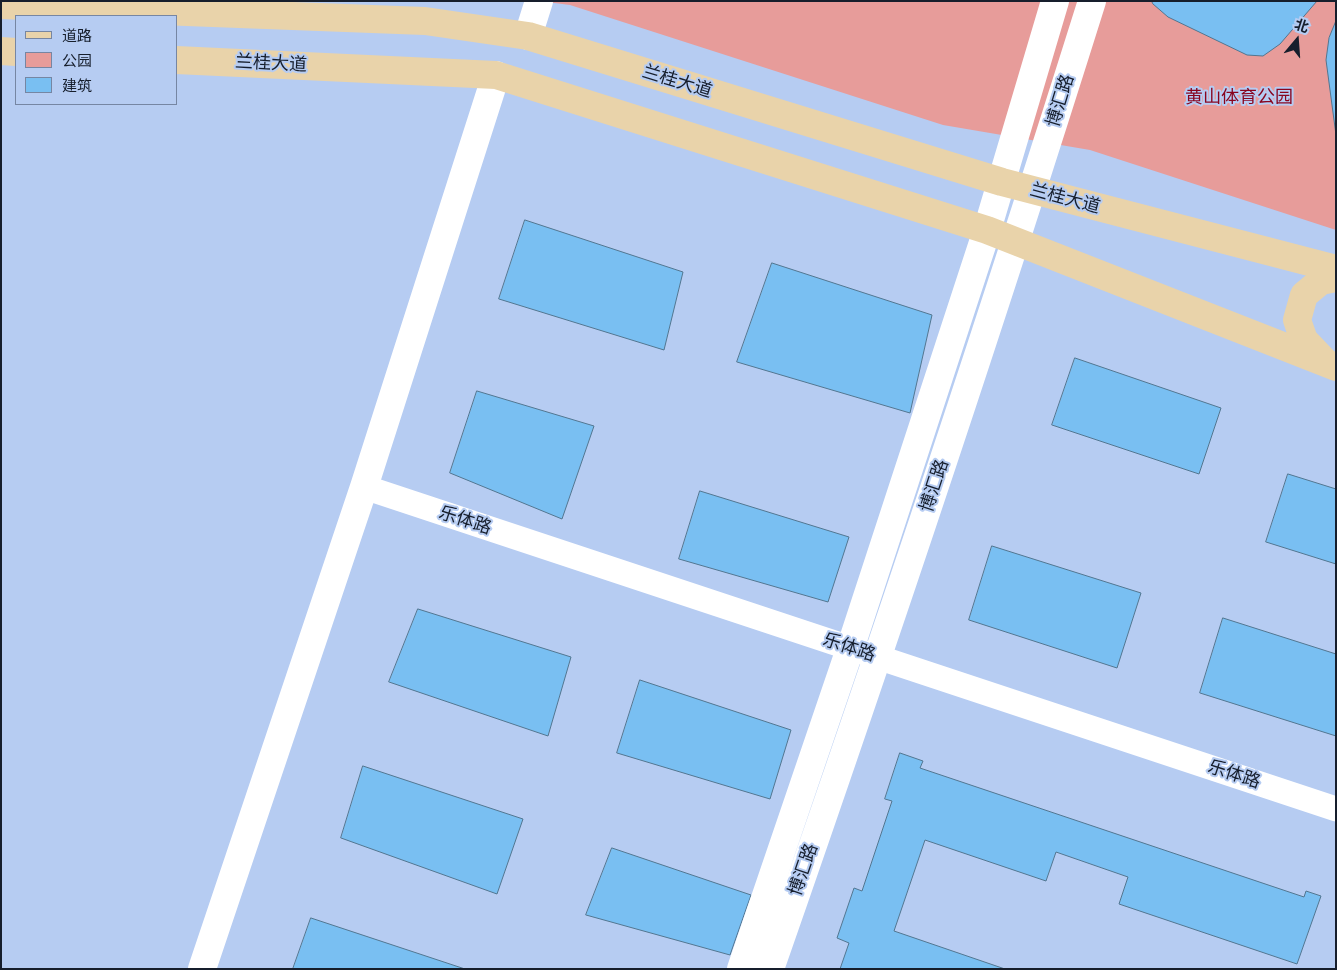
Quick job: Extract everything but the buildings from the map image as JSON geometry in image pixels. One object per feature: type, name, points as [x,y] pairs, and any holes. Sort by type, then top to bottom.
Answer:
[{"type":"main road","points":[[528,36],[539,1]]},
{"type":"main road","name":"博汇路","points":[[741,969],[850,649],[987,230],[1055,1]]},
{"type":"main road","name":"博汇路","points":[[770,969],[878,658],[1033,190],[1092,1]]},
{"type":"main road","name":"兰桂大道","points":[[1,5],[425,21],[528,36],[1002,182],[1336,269]]},
{"type":"main road","points":[[1,51],[15,52]]},
{"type":"main road","name":"兰桂大道","points":[[178,60],[496,75],[987,230],[1332,366]]},
{"type":"main road","points":[[202,969],[364,487],[496,75]]},
{"type":"main road","points":[[1332,366],[1304,340],[1296,320],[1304,295],[1321,281],[1336,278]]},
{"type":"street","name":"乐体路","points":[[364,487],[1336,809]]},
{"type":"green space","name":"黄山体育公园","points":[[539,1],[1336,1],[1336,230],[1090,150],[943,125],[570,5]]}]
